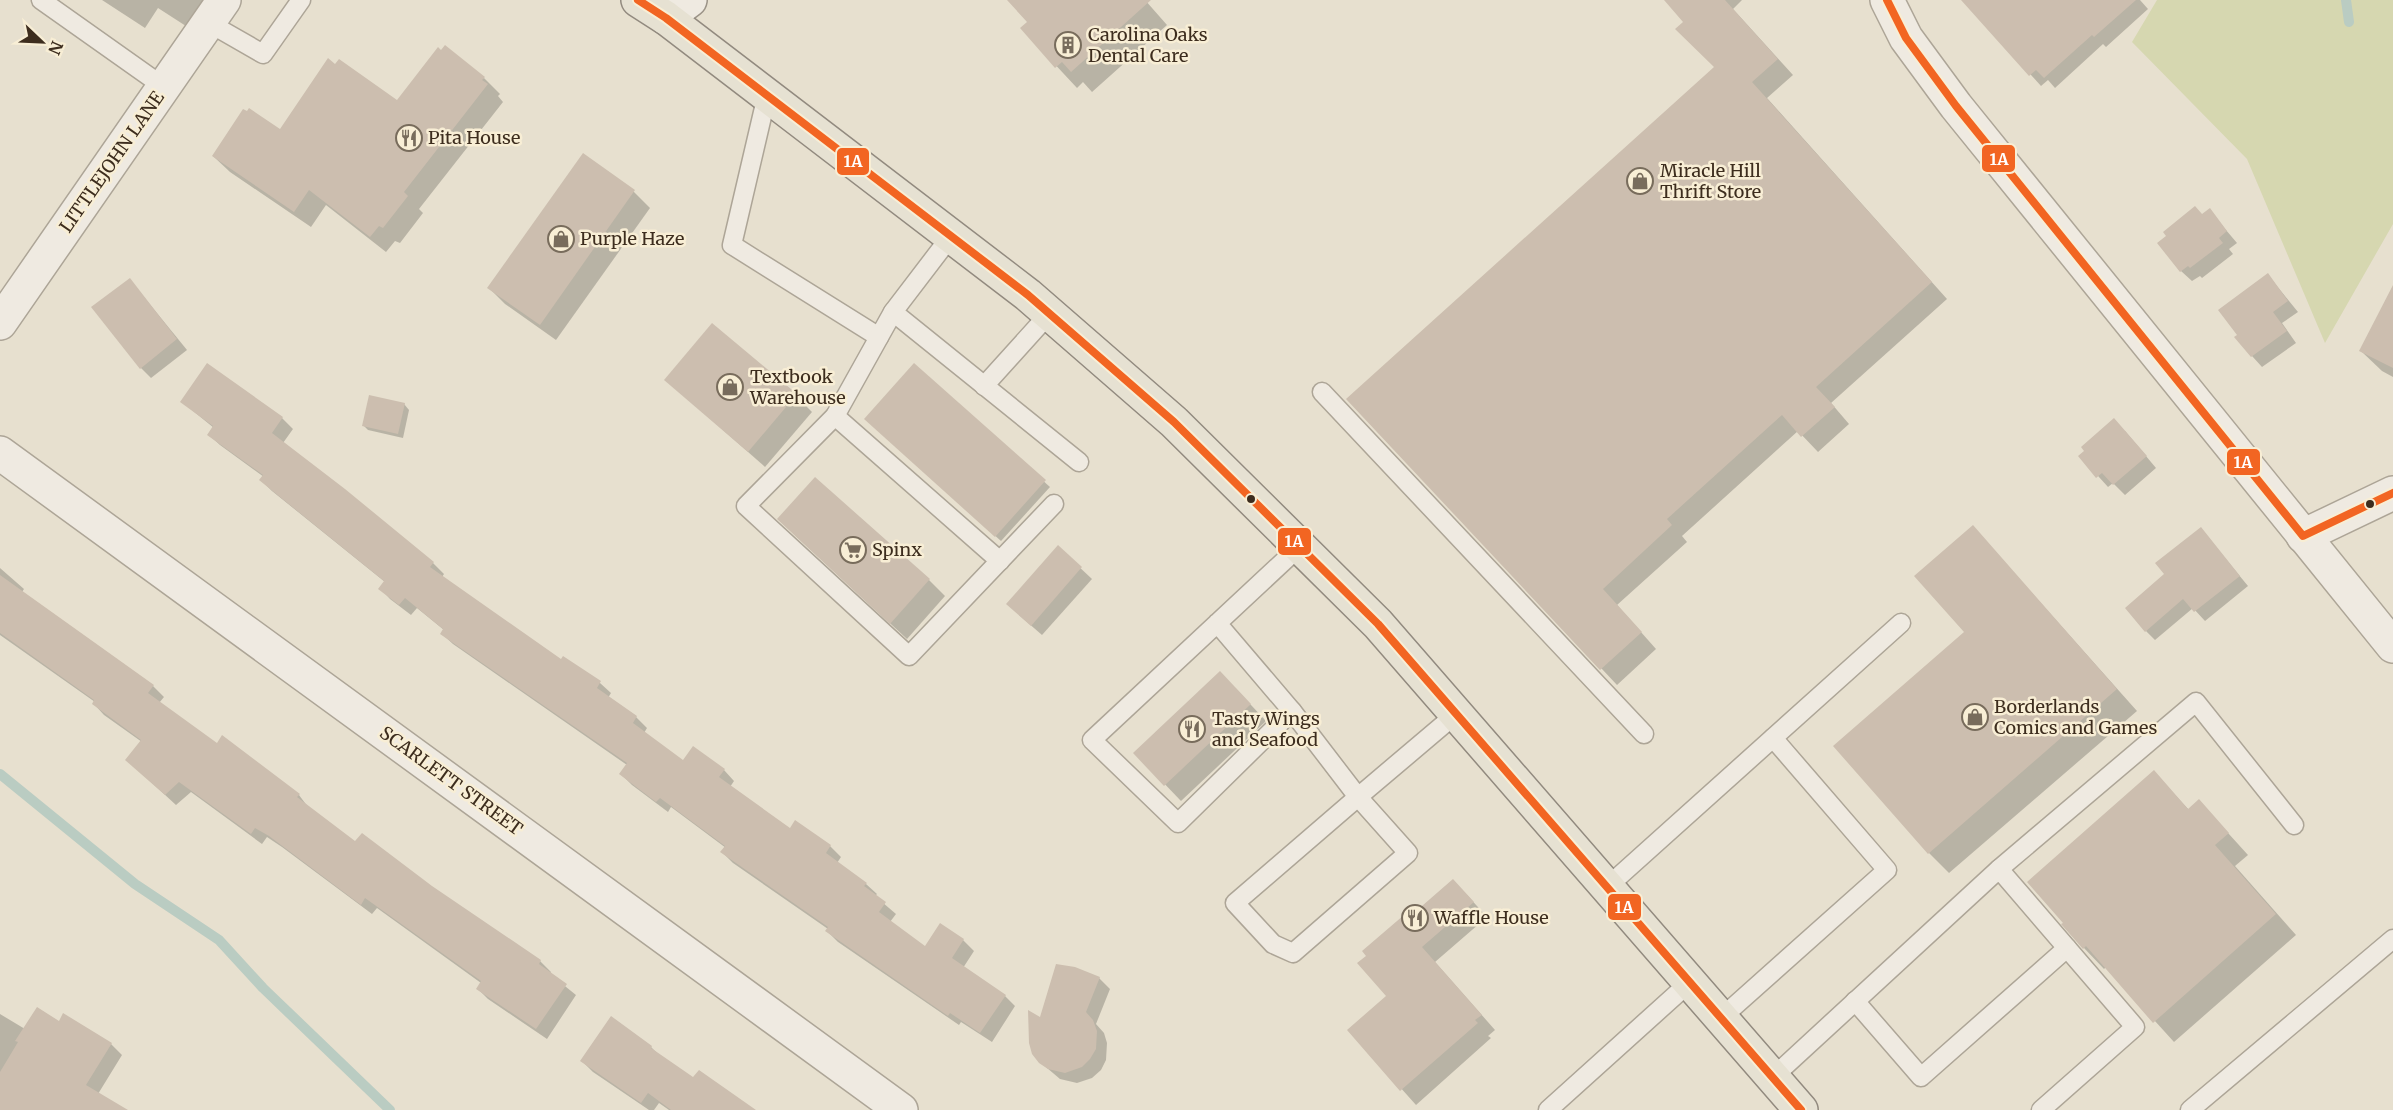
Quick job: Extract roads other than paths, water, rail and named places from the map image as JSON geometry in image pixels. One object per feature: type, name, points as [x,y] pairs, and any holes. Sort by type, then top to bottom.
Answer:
[{"type":"main road","points":[[638,0],[678,9],[767,95],[1049,314],[1174,422],[1378,624],[1801,1110]]},
{"type":"street","points":[[1887,0],[1906,38],[1956,106],[2393,646]]},
{"type":"street","name":"LITTLEJOHN LANE","points":[[0,323],[216,11]]},
{"type":"street","name":"SCARLETT STREET","points":[[0,453],[901,1110]]},
{"type":"street","points":[[2303,536],[2393,493]]},
{"type":"lane","points":[[41,0],[164,87]]},
{"type":"lane","points":[[216,11],[263,54],[300,0]]},
{"type":"lane","points":[[767,95],[732,245],[879,337]]},
{"type":"lane","points":[[951,236],[893,312],[835,416],[746,506],[909,656],[1054,504]]},
{"type":"lane","points":[[893,312],[1079,462]]},
{"type":"lane","points":[[984,386],[1049,314]]},
{"type":"lane","points":[[1322,392],[1644,734]]},
{"type":"lane","points":[[835,416],[1000,561]]},
{"type":"lane","points":[[1292,711],[1179,823],[1092,740],[1299,547]]},
{"type":"lane","points":[[1217,623],[1292,711],[1358,797],[1408,853],[1293,953],[1274,944],[1235,903],[1358,797],[1456,714]]},
{"type":"lane","points":[[1607,887],[1901,623]]},
{"type":"lane","points":[[1773,1077],[1999,869],[2196,702],[2294,825]]},
{"type":"lane","points":[[1721,1018],[1887,870],[1773,738]]},
{"type":"lane","points":[[1999,869],[2135,1027],[2041,1110]]},
{"type":"lane","points":[[2190,1110],[2393,939]]},
{"type":"lane","points":[[1855,1001],[1921,1077],[2067,948]]},
{"type":"lane","points":[[1548,1110],[1690,982]]},
{"type":"waterway","points":[[2346,0],[2349,22]]},
{"type":"waterway","points":[[0,774],[135,884],[219,940],[263,988],[390,1110]]},
{"type":"place","name":"Carolina Oaks Dental Care","points":[[1068,45]]},
{"type":"place","name":"Pita House","points":[[409,138]]},
{"type":"place","name":"Miracle Hill Thrift Store","points":[[1640,181]]},
{"type":"place","name":"Purple Haze","points":[[561,239]]},
{"type":"place","name":"Textbook Warehouse","points":[[730,387]]},
{"type":"place","name":"Spinx","points":[[853,550]]},
{"type":"place","name":"Borderlands Comics and Games","points":[[1975,717]]},
{"type":"place","name":"Tasty Wings and Seafood","points":[[1192,729]]},
{"type":"place","name":"Waffle House","points":[[1415,918]]}]
